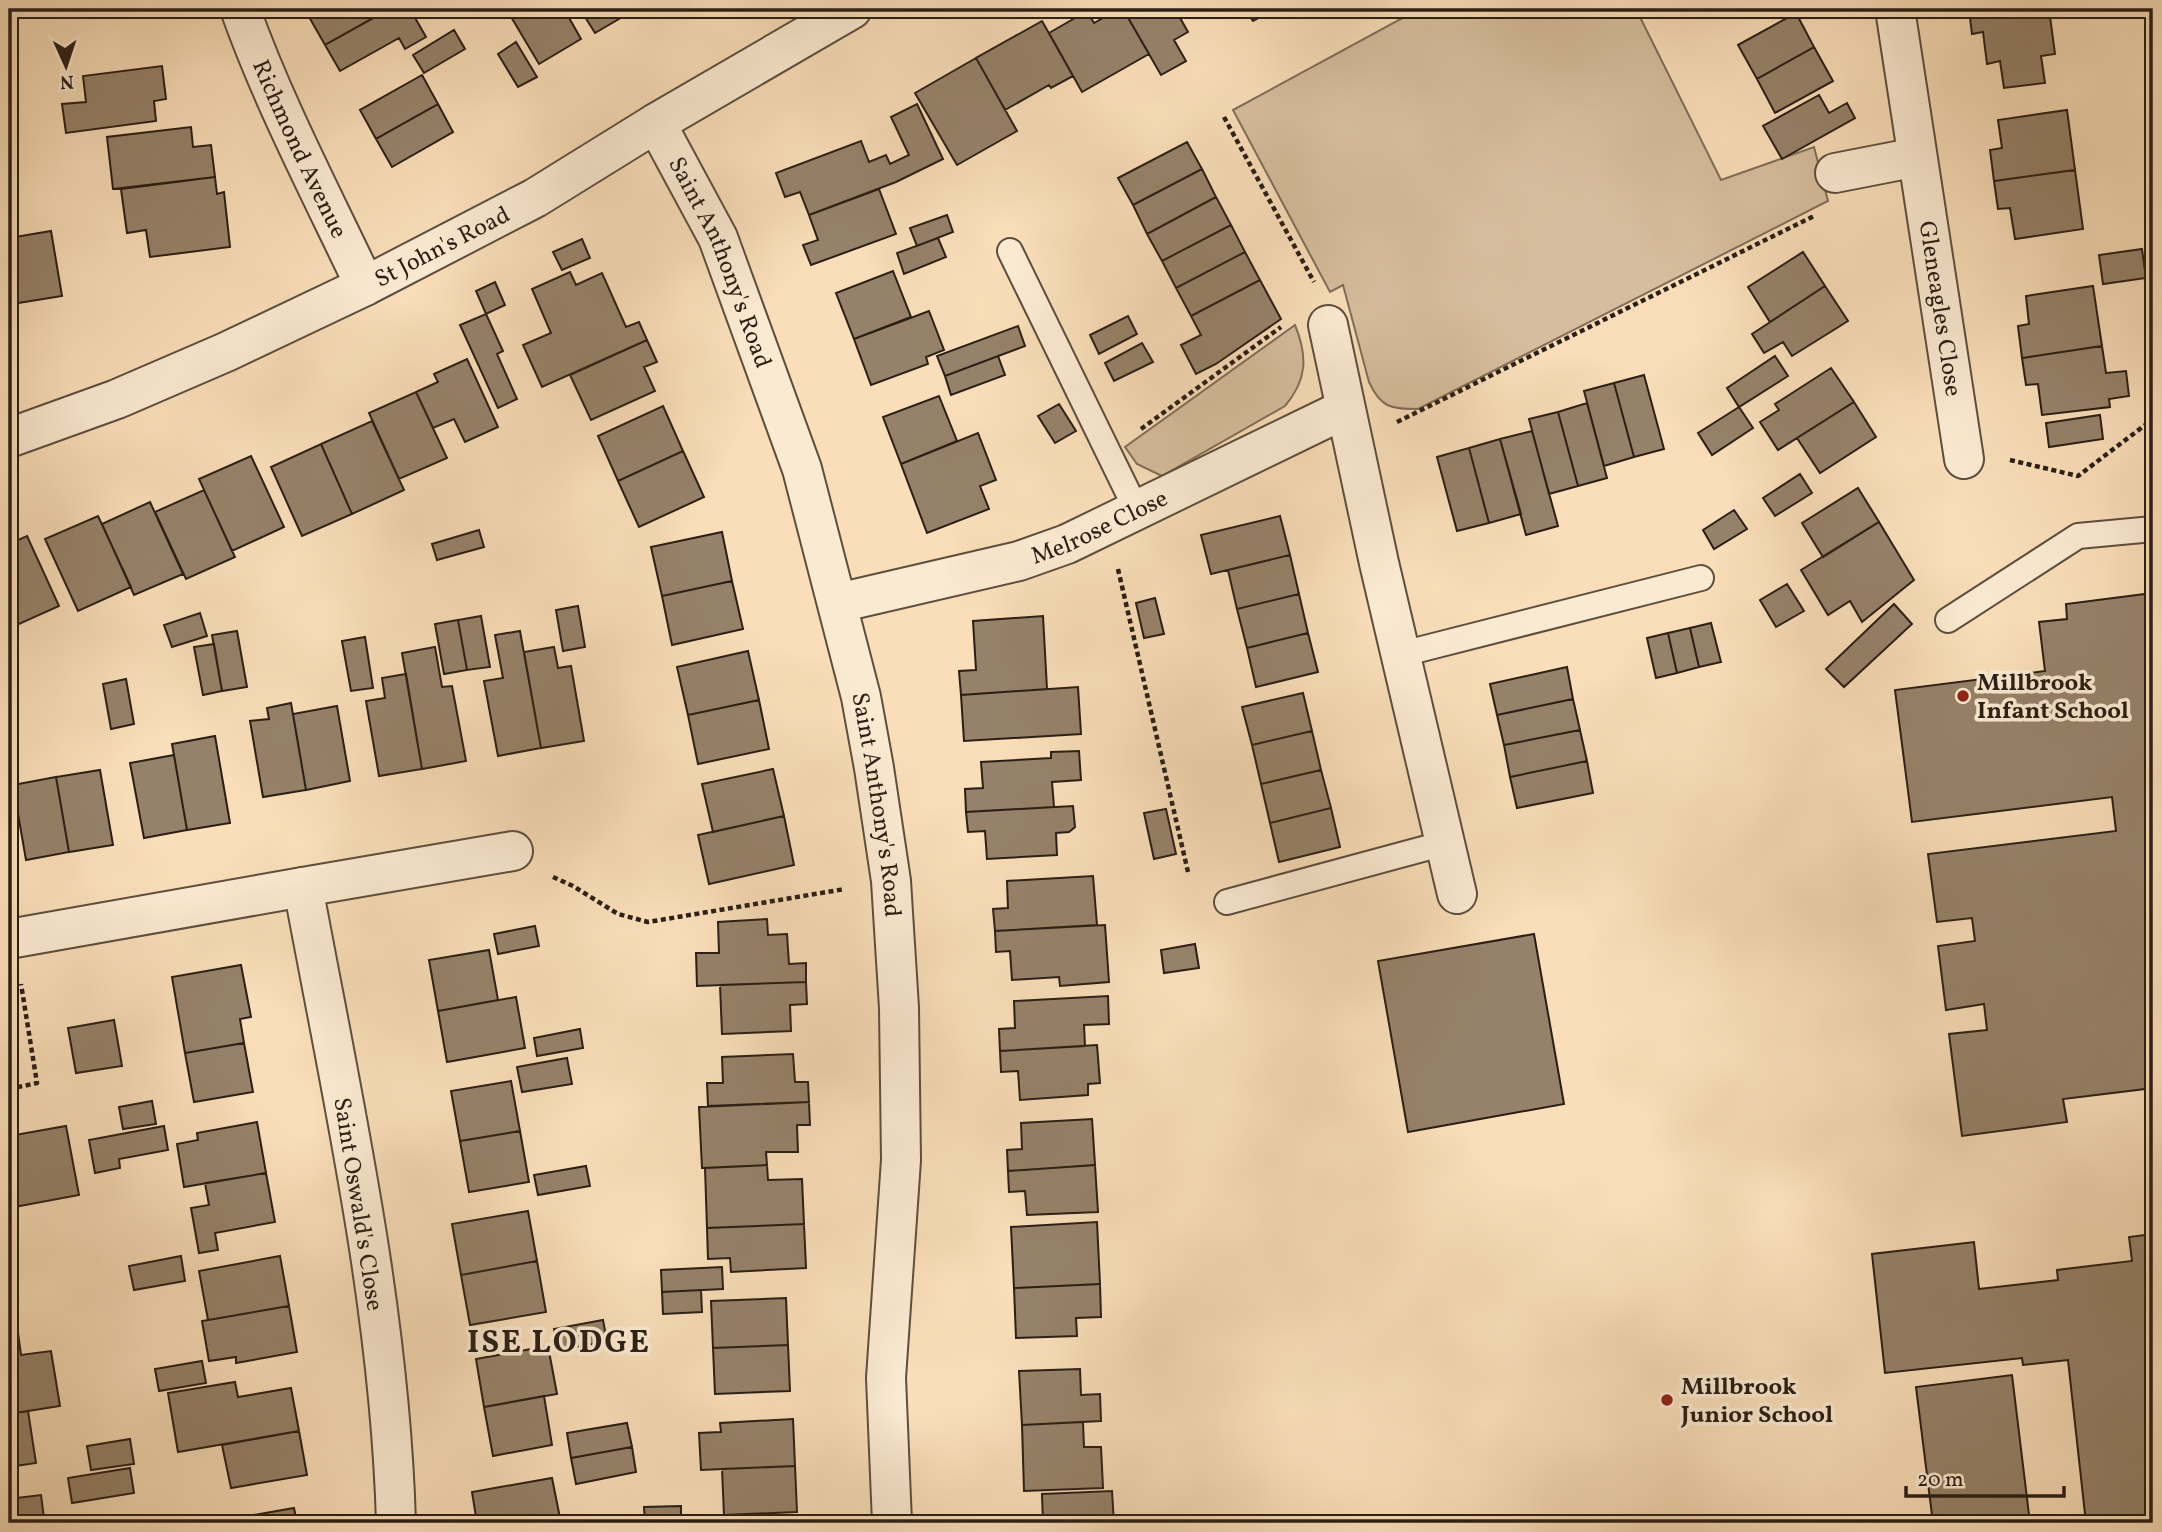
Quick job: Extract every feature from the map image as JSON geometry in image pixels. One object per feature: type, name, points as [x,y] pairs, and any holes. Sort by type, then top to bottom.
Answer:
[{"type":"street","name":"Richmond Avenue","points":[[240,9],[312,176],[365,286]]},
{"type":"street","name":"St John's Road","points":[[9,438],[117,399],[226,352],[365,286],[535,198],[656,123],[852,9]]},
{"type":"street","name":"Gleneagles Close","points":[[1895,9],[1964,459]]},
{"type":"street","name":"Saint Anthony's Road","points":[[656,123],[718,238],[802,469],[838,603],[867,733],[891,881],[899,1008],[901,1148],[886,1378],[892,1523]]},
{"type":"street","points":[[1835,173],[1917,157]]},
{"type":"street","points":[[1323,308],[1457,894]]},
{"type":"street","name":"Melrose Close","points":[[838,603],[1019,561],[1349,426]]},
{"type":"street","points":[[11,939],[513,851]]},
{"type":"street","name":"Saint Oswald's Close","points":[[303,887],[364,1215],[394,1466],[396,1523]]},
{"type":"lane","points":[[1010,250],[1109,452],[1123,519]]},
{"type":"lane","points":[[1948,620],[2078,536],[2153,529]]},
{"type":"lane","points":[[1402,654],[1701,578]]},
{"type":"lane","points":[[1227,902],[1445,843]]},
{"type":"path","points":[[1224,117],[1323,308]]},
{"type":"path","points":[[1349,426],[1833,206],[1827,174],[1835,173]]},
{"type":"path","points":[[1109,452],[1288,323]]},
{"type":"path","points":[[1964,459],[1995,457],[2078,476],[2153,419]]},
{"type":"path","points":[[1123,519],[1188,872]]},
{"type":"path","points":[[513,851],[517,877],[535,873],[558,878],[618,914],[648,922],[891,881]]},
{"type":"path","points":[[9,1089],[37,1083],[11,939]]},
{"type":"shaded area","points":[[1419,9],[1636,9],[1721,180],[1814,147],[1828,201],[1418,409],[1388,405],[1373,391],[1369,382],[1343,285],[1330,292],[1233,110]]},
{"type":"shaded area","points":[[1295,325],[1302,348],[1303,368],[1298,387],[1285,406],[1162,476],[1137,464],[1125,447]]},
{"type":"building","points":[[318,9],[386,11],[325,45],[308,15]]},
{"type":"building","points":[[389,9],[410,9],[426,37],[405,49],[399,38],[340,71],[325,45]]},
{"type":"building","points":[[497,9],[564,9],[581,39],[539,64],[507,10],[500,14]]},
{"type":"building","points":[[580,9],[636,9],[595,33]]},
{"type":"building","points":[[1123,9],[1149,54],[1082,92],[1049,33],[1087,11],[1094,23]]},
{"type":"building","points":[[1123,9],[1175,9],[1188,32],[1174,40],[1186,61],[1161,75]]},
{"type":"building","points":[[1245,9],[1275,9],[1253,21]]},
{"type":"building","points":[[1969,9],[2049,9],[2055,54],[2041,56],[2045,83],[2004,88],[2000,61],[1987,64],[1983,32],[1972,34]]},
{"type":"building","points":[[1796,13],[1814,47],[1757,79],[1738,45]]},
{"type":"building","points":[[1042,21],[1073,76],[1051,88],[1049,85],[1005,110],[976,58]]},
{"type":"building","points":[[454,30],[465,49],[424,73],[413,55]]},
{"type":"building","points":[[516,42],[537,77],[518,87],[498,54]]},
{"type":"building","points":[[1814,47],[1833,81],[1775,113],[1757,79]]},
{"type":"building","points":[[976,58],[1017,131],[957,165],[915,93]]},
{"type":"building","points":[[162,66],[166,99],[154,101],[156,121],[66,133],[62,104],[86,102],[83,76]]},
{"type":"building","points":[[422,75],[438,104],[376,139],[360,110]]},
{"type":"building","points":[[1819,95],[1829,113],[1847,103],[1855,118],[1782,159],[1763,126]]},
{"type":"building","points":[[438,104],[453,132],[392,167],[376,139]]},
{"type":"building","points":[[917,104],[943,159],[896,182],[809,215],[800,192],[785,197],[776,173],[861,141],[869,162],[886,155],[890,164],[909,155],[891,117]]},
{"type":"building","points":[[2067,110],[2075,170],[1994,181],[1990,150],[2002,148],[1998,120]]},
{"type":"building","points":[[191,127],[193,147],[211,145],[215,177],[113,189],[107,137]]},
{"type":"building","points":[[1187,142],[1202,169],[1133,205],[1118,178]]},
{"type":"building","points":[[1202,169],[1216,197],[1147,234],[1133,205]]},
{"type":"building","points":[[2075,170],[2083,229],[2015,239],[2010,208],[1998,209],[1994,181]]},
{"type":"building","points":[[215,177],[217,194],[224,192],[230,247],[150,257],[146,230],[127,233],[121,189]]},
{"type":"building","points":[[879,189],[896,234],[811,265],[803,245],[818,240],[809,215]]},
{"type":"building","points":[[1216,197],[1231,225],[1162,261],[1147,234]]},
{"type":"building","points":[[947,215],[953,232],[917,246],[910,228]]},
{"type":"building","points":[[1231,225],[1245,252],[1176,288],[1162,261]]},
{"type":"building","points":[[51,231],[62,296],[12,304],[9,238]]},
{"type":"building","points":[[938,238],[946,257],[904,274],[897,253]]},
{"type":"building","points":[[582,239],[590,258],[562,270],[553,252]]},
{"type":"building","points":[[2142,249],[2146,278],[2103,284],[2099,255]]},
{"type":"building","points":[[1245,252],[1260,280],[1191,316],[1176,288]]},
{"type":"building","points":[[1803,252],[1825,286],[1770,322],[1748,287]]},
{"type":"building","points":[[893,271],[911,317],[854,339],[836,293]]},
{"type":"building","points":[[570,272],[576,285],[602,273],[626,327],[639,322],[647,340],[542,387],[523,345],[551,333],[532,289]]},
{"type":"building","points":[[1260,280],[1281,319],[1216,364],[1196,374],[1181,345],[1201,335],[1191,316]]},
{"type":"building","points":[[495,282],[505,305],[486,314],[476,291]]},
{"type":"building","points":[[1825,286],[1848,321],[1792,356],[1783,342],[1764,353],[1752,334]]},
{"type":"building","points":[[2093,286],[2102,346],[2022,358],[2018,326],[2029,324],[2026,296]]},
{"type":"building","points":[[929,311],[944,350],[926,357],[928,364],[871,385],[854,339]]},
{"type":"building","points":[[486,314],[503,351],[497,354],[517,399],[498,408],[460,325]]},
{"type":"building","points":[[1128,316],[1137,334],[1099,354],[1090,335]]},
{"type":"building","points":[[1018,326],[1025,346],[945,376],[937,356]]},
{"type":"building","points":[[647,340],[657,362],[644,367],[655,391],[591,420],[570,375]]},
{"type":"building","points":[[1142,343],[1153,362],[1114,381],[1105,363]]},
{"type":"building","points":[[2102,346],[2106,373],[2126,371],[2129,396],[2109,399],[2110,407],[2042,415],[2038,384],[2026,385],[2022,358]]},
{"type":"building","points":[[998,356],[1005,375],[951,395],[945,376]]},
{"type":"building","points":[[1775,356],[1788,376],[1739,407],[1727,388]]},
{"type":"building","points":[[467,359],[498,427],[465,442],[454,419],[433,428],[416,392],[438,382],[434,374]]},
{"type":"building","points":[[1831,368],[1854,402],[1778,450],[1760,422],[1779,410],[1775,404]]},
{"type":"building","points":[[1644,375],[1664,449],[1634,457],[1614,383]]},
{"type":"building","points":[[1614,383],[1634,457],[1604,466],[1584,391]]},
{"type":"building","points":[[416,392],[447,458],[399,479],[369,413]]},
{"type":"building","points":[[939,396],[957,441],[901,464],[883,417]]},
{"type":"building","points":[[1854,402],[1876,437],[1820,473],[1797,438]]},
{"type":"building","points":[[1587,403],[1607,478],[1578,486],[1558,412]]},
{"type":"building","points":[[1059,404],[1076,431],[1055,443],[1038,416]]},
{"type":"building","points":[[663,406],[683,451],[618,481],[598,436]]},
{"type":"building","points":[[1739,407],[1753,428],[1712,455],[1698,433]]},
{"type":"building","points":[[1558,412],[1578,486],[1549,494],[1529,419]]},
{"type":"building","points":[[2100,415],[2103,439],[2049,447],[2046,423]]},
{"type":"building","points":[[372,421],[404,490],[352,514],[321,444]]},
{"type":"building","points":[[1532,431],[1558,526],[1526,535],[1500,439]]},
{"type":"building","points":[[978,433],[996,480],[980,486],[989,509],[927,533],[901,464]]},
{"type":"building","points":[[1500,439],[1521,514],[1489,523],[1469,448]]},
{"type":"building","points":[[321,444],[352,514],[302,536],[271,467]]},
{"type":"building","points":[[1469,448],[1489,523],[1457,531],[1437,457]]},
{"type":"building","points":[[683,451],[704,497],[639,527],[618,481]]},
{"type":"building","points":[[251,456],[284,527],[232,551],[199,479]]},
{"type":"building","points":[[1800,474],[1812,493],[1775,516],[1763,498]]},
{"type":"building","points":[[1858,488],[1879,522],[1823,557],[1802,523]]},
{"type":"building","points":[[204,490],[235,557],[186,579],[155,512]]},
{"type":"building","points":[[150,502],[183,574],[134,595],[102,524]]},
{"type":"building","points":[[1734,510],[1747,529],[1714,549],[1703,530]]},
{"type":"building","points":[[98,516],[131,587],[78,611],[45,539]]},
{"type":"building","points":[[1280,516],[1290,555],[1211,574],[1201,535]]},
{"type":"building","points":[[1879,522],[1914,580],[1862,622],[1850,601],[1828,615],[1801,570]]},
{"type":"building","points":[[479,530],[484,547],[437,560],[432,544]]},
{"type":"building","points":[[722,532],[732,581],[662,596],[651,547]]},
{"type":"building","points":[[27,536],[59,606],[10,628],[9,544]]},
{"type":"building","points":[[1290,555],[1299,594],[1237,609],[1228,570]]},
{"type":"building","points":[[732,581],[743,629],[672,645],[662,596]]},
{"type":"building","points":[[1787,584],[1804,611],[1776,627],[1760,600]]},
{"type":"building","points":[[2153,593],[2153,1088],[2063,1099],[2067,1122],[1962,1136],[1949,1034],[1987,1030],[1984,1004],[1946,1010],[1938,946],[1975,941],[1972,918],[1937,922],[1928,854],[2116,831],[2112,797],[1912,822],[1895,690],[2045,671],[2039,622],[2067,619],[2066,604]]},
{"type":"building","points":[[1299,594],[1308,633],[1247,648],[1237,609]]},
{"type":"building","points":[[1155,598],[1164,634],[1144,638],[1136,603]]},
{"type":"building","points":[[1894,604],[1912,624],[1844,687],[1826,669]]},
{"type":"building","points":[[578,606],[585,647],[563,651],[556,610]]},
{"type":"building","points":[[200,613],[207,636],[172,647],[164,625]]},
{"type":"building","points":[[481,616],[490,667],[467,670],[458,620]]},
{"type":"building","points":[[1043,616],[1047,689],[961,695],[959,671],[976,670],[973,621]]},
{"type":"building","points":[[458,620],[467,670],[444,674],[435,624]]},
{"type":"building","points":[[1711,623],[1721,662],[1699,667],[1690,628]]},
{"type":"building","points":[[1690,628],[1699,667],[1677,673],[1668,633]]},
{"type":"building","points":[[237,631],[247,687],[222,691],[212,635]]},
{"type":"building","points":[[520,631],[541,748],[498,756],[484,681],[503,678],[495,635]]},
{"type":"building","points":[[1308,633],[1318,672],[1256,687],[1247,648]]},
{"type":"building","points":[[1668,633],[1677,673],[1656,678],[1647,638]]},
{"type":"building","points":[[365,637],[373,688],[351,691],[342,641]]},
{"type":"building","points":[[214,644],[222,691],[203,695],[194,647]]},
{"type":"building","points":[[435,647],[442,687],[452,686],[466,761],[422,769],[402,653]]},
{"type":"building","points":[[554,647],[558,668],[571,666],[584,741],[541,748],[524,652]]},
{"type":"building","points":[[748,651],[759,700],[688,715],[677,667]]},
{"type":"building","points":[[1567,667],[1573,699],[1497,715],[1490,684]]},
{"type":"building","points":[[406,674],[422,769],[379,776],[366,701],[385,698],[382,678]]},
{"type":"building","points":[[126,679],[134,724],[111,729],[103,684]]},
{"type":"building","points":[[1078,687],[1081,734],[964,741],[961,695]]},
{"type":"building","points":[[1303,693],[1312,731],[1252,745],[1242,707]]},
{"type":"building","points":[[1573,699],[1580,730],[1504,745],[1497,715]]},
{"type":"building","points":[[759,700],[769,749],[698,764],[688,715]]},
{"type":"building","points":[[291,703],[306,790],[263,797],[250,721],[269,719],[267,708]]},
{"type":"building","points":[[337,706],[350,781],[306,790],[293,714]]},
{"type":"building","points":[[9,708],[16,747],[9,748]]},
{"type":"building","points":[[1580,730],[1587,761],[1510,777],[1504,745]]},
{"type":"building","points":[[1312,731],[1321,770],[1261,784],[1252,745]]},
{"type":"building","points":[[215,736],[230,823],[187,830],[172,744]]},
{"type":"building","points":[[1079,751],[1081,780],[1052,782],[1054,807],[966,812],[965,789],[983,788],[981,762],[1051,758],[1051,752]]},
{"type":"building","points":[[174,755],[187,830],[144,838],[130,763]]},
{"type":"building","points":[[1587,761],[1593,793],[1517,808],[1510,777]]},
{"type":"building","points":[[773,769],[784,816],[713,832],[702,784]]},
{"type":"building","points":[[100,770],[113,845],[69,852],[56,777]]},
{"type":"building","points":[[1321,770],[1331,808],[1270,823],[1261,784]]},
{"type":"building","points":[[56,777],[69,852],[26,860],[13,785]]},
{"type":"building","points":[[1073,806],[1075,827],[1069,832],[1056,833],[1057,855],[987,859],[985,831],[968,832],[966,812]]},
{"type":"building","points":[[1331,808],[1340,847],[1279,862],[1270,823]]},
{"type":"building","points":[[1166,809],[1176,854],[1154,859],[1144,813]]},
{"type":"building","points":[[784,816],[794,865],[709,884],[698,835]]},
{"type":"building","points":[[1093,876],[1097,925],[995,931],[993,909],[1008,908],[1007,881]]},
{"type":"building","points":[[767,919],[768,935],[787,934],[789,964],[806,963],[806,982],[697,986],[696,953],[719,953],[718,922]]},
{"type":"building","points":[[1105,925],[1109,982],[1060,986],[1059,977],[1012,980],[1010,951],[996,952],[995,931]]},
{"type":"building","points":[[535,926],[539,946],[498,954],[494,934]]},
{"type":"building","points":[[1534,934],[1564,1104],[1408,1132],[1378,961]]},
{"type":"building","points":[[1195,944],[1199,968],[1164,973],[1161,950]]},
{"type":"building","points":[[489,950],[498,1000],[438,1011],[429,960]]},
{"type":"building","points":[[241,965],[251,1017],[240,1019],[244,1043],[185,1053],[172,977]]},
{"type":"building","points":[[806,982],[807,1004],[790,1005],[791,1031],[722,1034],[720,985]]},
{"type":"building","points":[[1108,996],[1109,1024],[1084,1025],[1085,1046],[1000,1051],[999,1029],[1015,1028],[1014,1001]]},
{"type":"building","points":[[516,997],[525,1048],[447,1062],[438,1011]]},
{"type":"building","points":[[114,1020],[122,1066],[76,1073],[68,1028]]},
{"type":"building","points":[[580,1029],[583,1048],[537,1056],[534,1038]]},
{"type":"building","points":[[244,1043],[253,1092],[194,1102],[185,1053]]},
{"type":"building","points":[[1097,1045],[1100,1083],[1088,1084],[1088,1095],[1020,1100],[1018,1071],[1001,1072],[1000,1051]]},
{"type":"building","points":[[793,1054],[795,1082],[808,1082],[809,1102],[708,1106],[707,1083],[723,1083],[722,1057]]},
{"type":"building","points":[[567,1058],[572,1084],[522,1092],[517,1067]]},
{"type":"building","points":[[511,1081],[520,1131],[460,1141],[451,1091]]},
{"type":"building","points":[[152,1101],[156,1124],[123,1129],[119,1107]]},
{"type":"building","points":[[809,1102],[810,1125],[797,1125],[798,1152],[766,1152],[767,1165],[702,1168],[699,1107]]},
{"type":"building","points":[[1092,1119],[1095,1165],[1008,1171],[1007,1150],[1022,1149],[1021,1123]]},
{"type":"building","points":[[257,1122],[266,1173],[184,1187],[177,1144],[198,1140],[197,1133]]},
{"type":"building","points":[[66,1126],[79,1195],[9,1208],[9,1136]]},
{"type":"building","points":[[164,1126],[168,1150],[119,1159],[120,1168],[95,1173],[89,1140]]},
{"type":"building","points":[[520,1131],[529,1182],[469,1192],[460,1141]]},
{"type":"building","points":[[767,1165],[768,1180],[802,1179],[804,1224],[707,1228],[705,1168]]},
{"type":"building","points":[[1095,1165],[1098,1212],[1027,1215],[1025,1191],[1009,1192],[1008,1171]]},
{"type":"building","points":[[586,1166],[590,1186],[538,1195],[534,1175]]},
{"type":"building","points":[[266,1173],[275,1222],[215,1233],[218,1250],[199,1253],[191,1208],[209,1205],[205,1183]]},
{"type":"building","points":[[528,1211],[537,1261],[461,1275],[452,1224]]},
{"type":"building","points":[[1097,1222],[1100,1284],[1014,1288],[1011,1227]]},
{"type":"building","points":[[804,1224],[806,1268],[731,1272],[730,1258],[708,1259],[707,1228]]},
{"type":"building","points":[[2153,1234],[2153,1523],[2086,1523],[2068,1360],[2023,1365],[2022,1358],[1885,1373],[1872,1254],[1974,1242],[1979,1289],[2058,1280],[2057,1270],[2132,1261],[2129,1237]]},
{"type":"building","points":[[181,1256],[185,1281],[134,1290],[129,1266]]},
{"type":"building","points":[[280,1256],[289,1306],[208,1320],[199,1271]]},
{"type":"building","points":[[537,1261],[546,1312],[470,1325],[461,1275]]},
{"type":"building","points":[[722,1267],[723,1289],[662,1292],[661,1270]]},
{"type":"building","points":[[1100,1284],[1101,1317],[1076,1318],[1077,1336],[1016,1338],[1014,1288]]},
{"type":"building","points":[[701,1290],[702,1312],[663,1314],[662,1292]]},
{"type":"building","points":[[786,1298],[788,1345],[713,1348],[711,1301]]},
{"type":"building","points":[[289,1306],[297,1352],[236,1363],[236,1357],[209,1361],[202,1321]]},
{"type":"building","points":[[16,1318],[21,1355],[51,1351],[60,1406],[9,1414],[9,1320]]},
{"type":"building","points":[[603,1320],[607,1341],[558,1351],[554,1329]]},
{"type":"building","points":[[788,1345],[790,1391],[715,1394],[713,1348]]},
{"type":"building","points":[[548,1346],[557,1394],[484,1407],[476,1359]]},
{"type":"building","points":[[202,1361],[206,1383],[159,1391],[155,1369]]},
{"type":"building","points":[[1080,1369],[1081,1395],[1100,1394],[1101,1421],[1022,1425],[1019,1371]]},
{"type":"building","points":[[2012,1375],[2030,1523],[1933,1523],[1916,1387]]},
{"type":"building","points":[[235,1382],[238,1397],[291,1388],[299,1431],[178,1452],[168,1393]]},
{"type":"building","points":[[544,1396],[552,1445],[493,1456],[484,1407]]},
{"type":"building","points":[[28,1411],[36,1463],[9,1467],[9,1414]]},
{"type":"building","points":[[793,1419],[795,1466],[701,1470],[699,1433],[721,1432],[720,1423]]},
{"type":"building","points":[[1083,1422],[1084,1447],[1101,1447],[1103,1488],[1024,1491],[1022,1425]]},
{"type":"building","points":[[627,1423],[632,1447],[571,1458],[567,1433]]},
{"type":"building","points":[[299,1431],[307,1475],[231,1488],[222,1445]]},
{"type":"building","points":[[130,1439],[134,1464],[91,1470],[87,1446]]},
{"type":"building","points":[[632,1447],[636,1472],[576,1484],[571,1458]]},
{"type":"building","points":[[795,1466],[797,1512],[724,1515],[722,1469]]},
{"type":"building","points":[[130,1468],[134,1493],[72,1503],[68,1478]]},
{"type":"building","points":[[552,1478],[561,1523],[477,1523],[472,1492]]},
{"type":"building","points":[[1112,1491],[1114,1523],[1043,1523],[1042,1494]]},
{"type":"building","points":[[41,1495],[44,1518],[67,1515],[68,1523],[9,1523],[9,1499]]},
{"type":"building","points":[[681,1506],[681,1523],[645,1523],[644,1507]]},
{"type":"building","points":[[294,1508],[297,1523],[207,1523]]},
{"type":"place","name":"Millbrook Infant School","points":[[1963,696]]},
{"type":"place","name":"Millbrook Junior School","points":[[1667,1400]]},
{"type":"district","name":"ISE LODGE","points":[[559,1341]]}]
